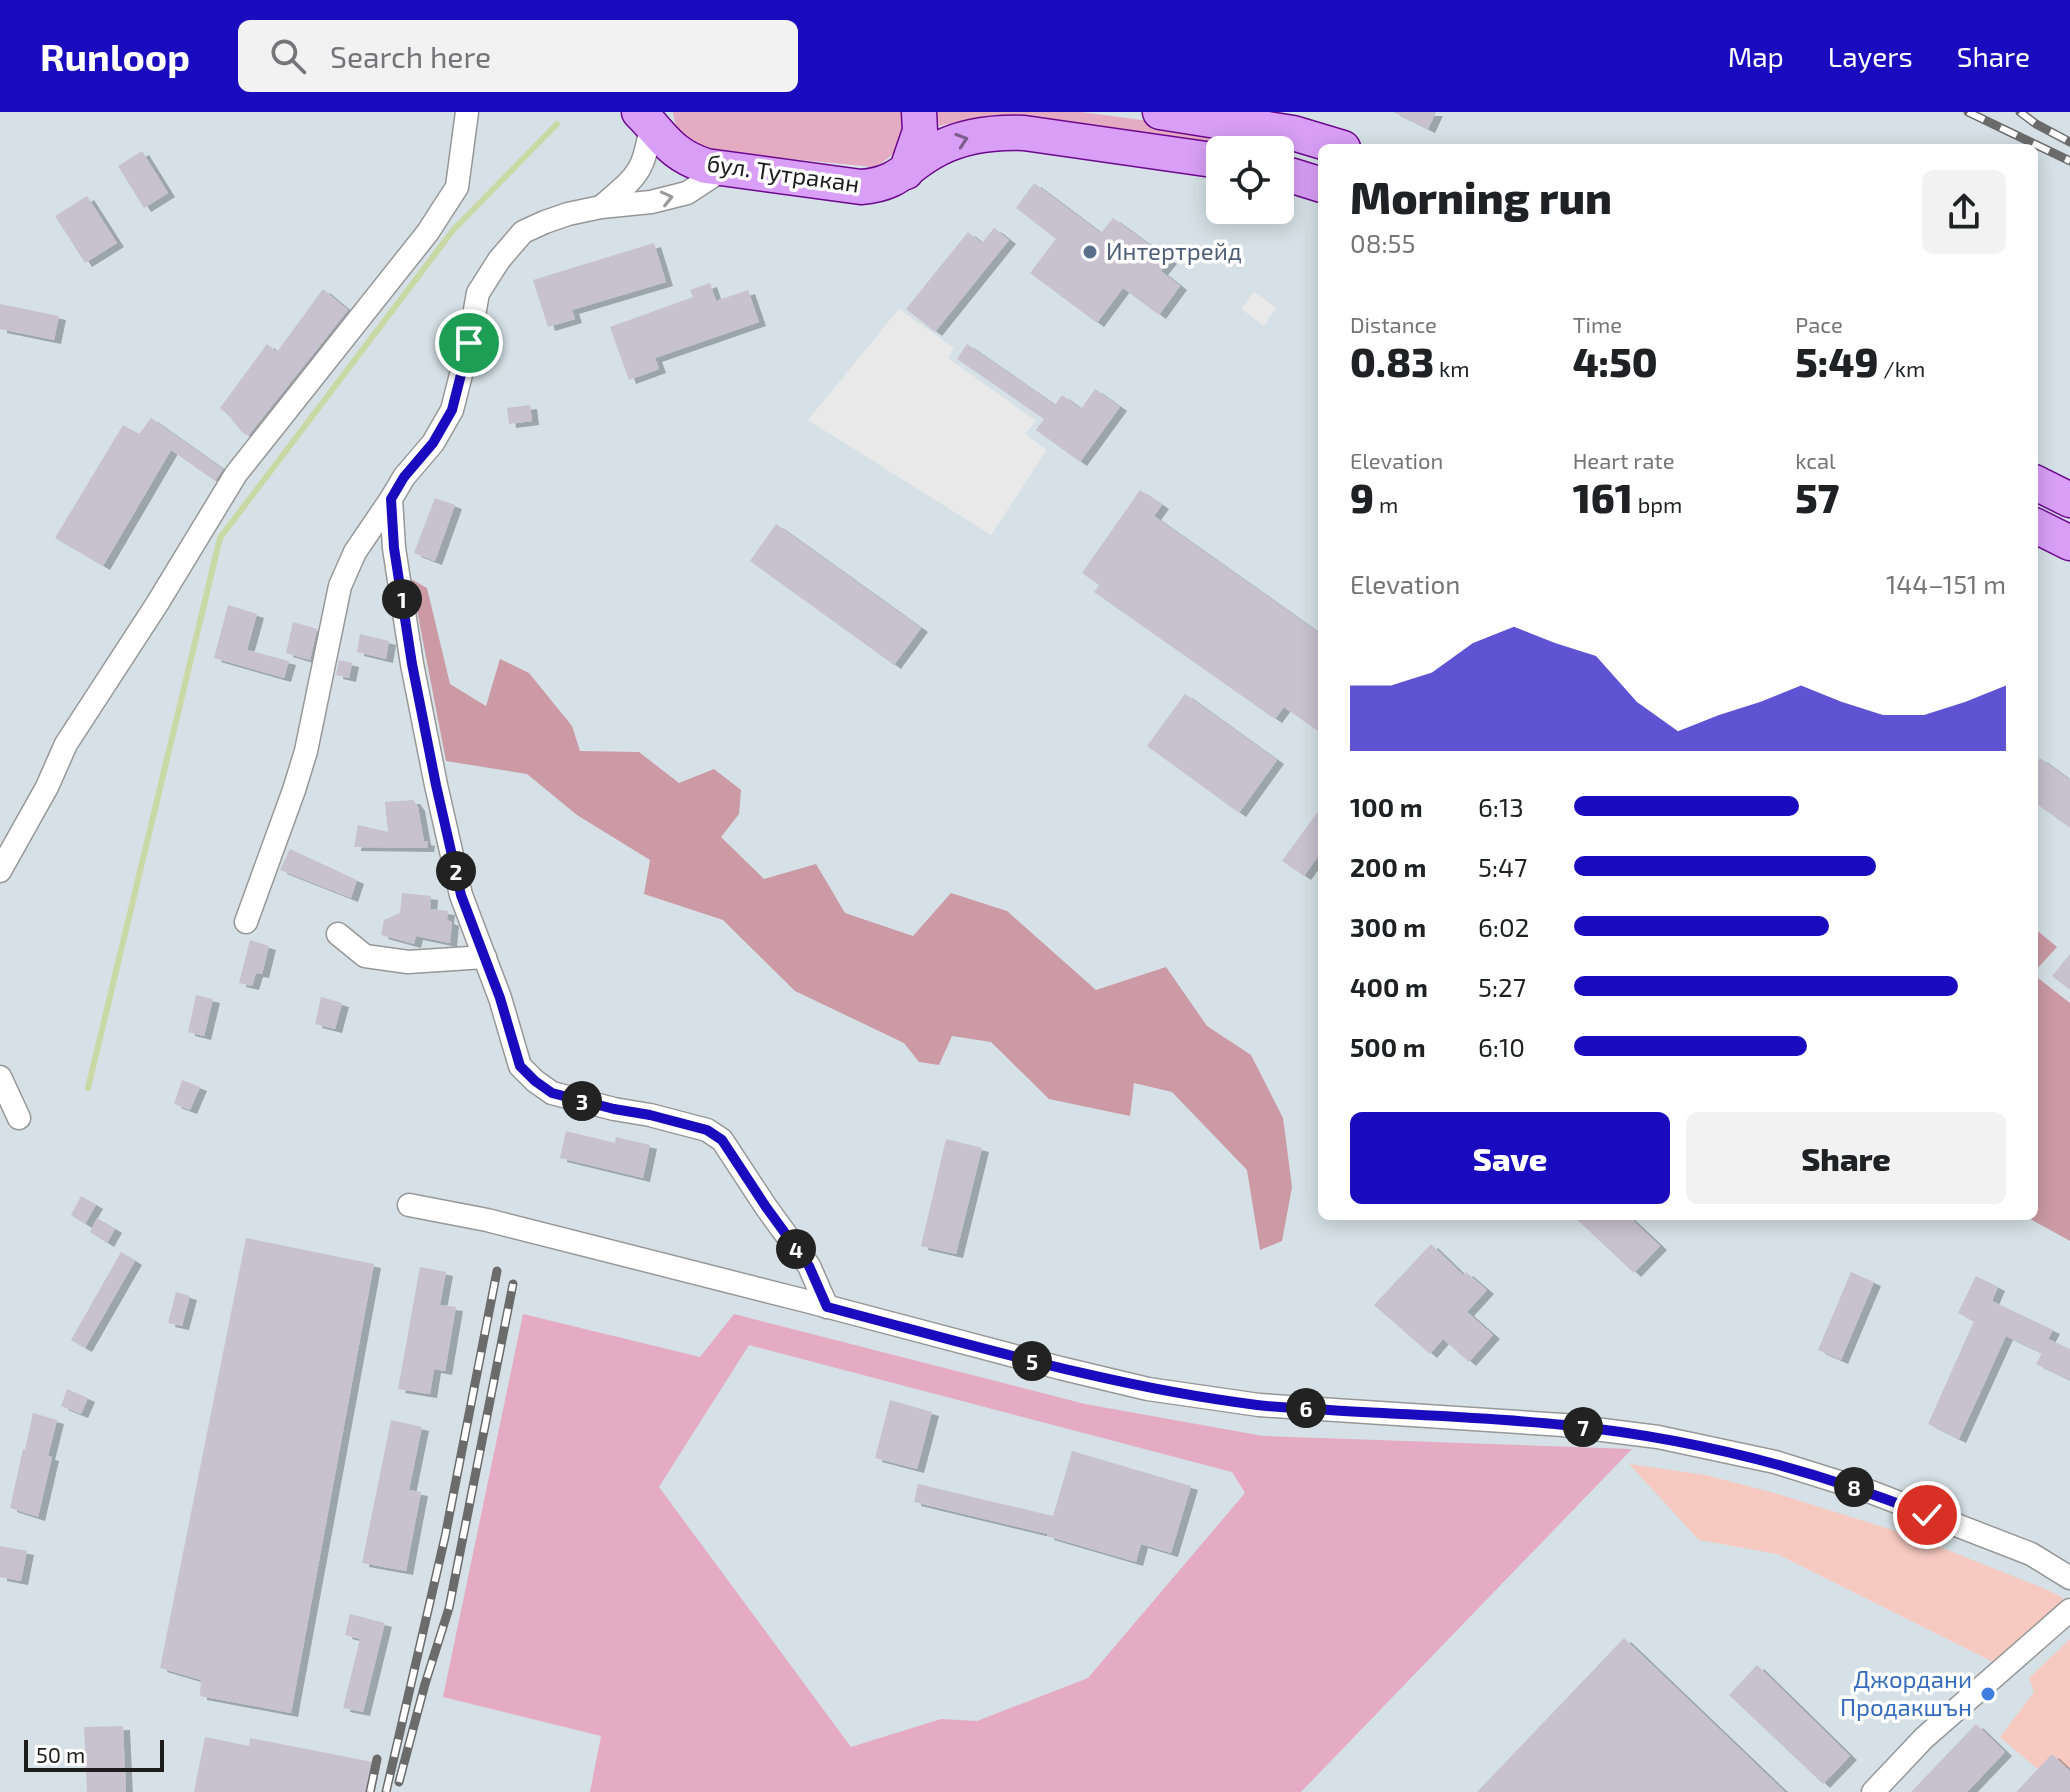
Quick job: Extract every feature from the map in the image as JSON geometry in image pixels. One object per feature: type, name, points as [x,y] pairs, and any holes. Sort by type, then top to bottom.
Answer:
[{"type":"main road","points":[[906,172],[920,131],[919,112]]},
{"type":"main road","points":[[1160,112],[1293,133],[1330,144]]},
{"type":"main road","name":"бул. Тутракан","points":[[648,116],[673,150],[688,160],[706,166],[861,187],[891,181],[940,148],[974,136],[1003,132],[1206,159]]},
{"type":"main road","points":[[1294,176],[1318,184]]},
{"type":"main road","points":[[2038,484],[2070,500]]},
{"type":"main road","points":[[2038,527],[2070,543]]},
{"type":"street","points":[[0,871],[47,787],[66,744],[157,604],[236,474],[428,232],[457,187],[467,112]]},
{"type":"street","points":[[601,207],[639,171],[647,154],[648,116]]},
{"type":"street","points":[[246,922],[306,751],[340,586],[355,552],[404,477],[433,443],[452,410],[478,293],[499,260],[523,232],[545,222],[601,207],[651,202],[687,193],[725,168]]},
{"type":"street","points":[[391,499],[394,548],[412,664],[461,895],[500,998],[520,1066],[552,1093],[707,1130],[722,1140],[809,1266],[827,1307]]},
{"type":"street","points":[[338,934],[365,956],[408,962],[485,957]]},
{"type":"street","points":[[0,1077],[19,1118]]},
{"type":"street","points":[[409,1205],[487,1220],[1148,1389],[1259,1405],[1563,1425],[1658,1437],[1775,1462],[1871,1492],[2031,1554],[2070,1578]]},
{"type":"street","points":[[1873,1792],[1924,1738],[2070,1610]]},
{"type":"shaded area","points":[[0,112],[2070,112],[2070,1792],[0,1792]]},
{"type":"shaded area","points":[[673,112],[901,112],[903,130],[894,152],[874,167],[717,152],[701,147],[682,135]]},
{"type":"shaded area","points":[[936,112],[1081,112],[1253,136],[1206,136],[1206,142],[1025,117],[981,118],[939,126]]},
{"type":"shaded area","points":[[1254,292],[1276,308],[1264,326],[1241,309]]},
{"type":"shaded area","points":[[899,309],[954,348],[948,358],[1036,421],[1025,434],[1047,450],[991,535],[808,420]]},
{"type":"shaded area","points":[[411,579],[427,588],[450,684],[486,706],[500,659],[529,673],[572,726],[580,751],[639,752],[679,783],[714,769],[741,790],[739,814],[721,837],[764,879],[816,864],[845,913],[913,936],[951,893],[1007,911],[1096,990],[1166,967],[1207,1026],[1251,1055],[1283,1118],[1292,1187],[1282,1241],[1260,1250],[1247,1170],[1172,1092],[1134,1083],[1130,1116],[1049,1099],[991,1042],[952,1036],[939,1065],[919,1062],[904,1043],[795,991],[723,920],[644,894],[650,860],[577,815],[527,774],[446,761]]},
{"type":"shaded area","points":[[2038,931],[2057,947],[2038,968]]},
{"type":"shaded area","points":[[2038,978],[2070,1003],[2070,1241],[2032,1220],[2038,1220]]},
{"type":"shaded area","points":[[523,1314],[700,1357],[734,1314],[1085,1404],[1263,1436],[1632,1449],[1301,1792],[590,1792],[601,1736],[443,1697]],"holes":[[[749,1345],[1232,1472],[1245,1493],[1088,1678],[977,1721],[941,1719],[851,1747],[659,1487]]]},
{"type":"shaded area","points":[[1629,1464],[1706,1475],[1915,1537],[2048,1590],[2063,1598],[2059,1613],[2001,1666],[1777,1554],[1699,1540]]},
{"type":"shaded area","points":[[2070,1639],[2070,1767],[2055,1784],[2000,1737],[2034,1692],[2029,1678]]},
{"type":"building","points":[[1393,112],[1436,112],[1428,129]]},
{"type":"building","points":[[142,151],[168,193],[144,208],[118,166]]},
{"type":"building","points":[[1034,183],[1101,233],[1113,218],[1170,260],[1161,271],[1180,286],[1159,315],[1123,288],[1097,323],[1030,273],[1056,239],[1016,208]]},
{"type":"building","points":[[87,196],[117,243],[85,263],[55,216]]},
{"type":"building","points":[[994,228],[1009,240],[935,332],[906,309],[968,232],[982,243]]},
{"type":"building","points":[[654,243],[666,282],[572,310],[575,319],[548,327],[533,280]]},
{"type":"building","points":[[710,283],[716,301],[748,290],[759,322],[655,358],[659,369],[629,380],[610,327],[693,297],[690,290]]},
{"type":"building","points":[[323,289],[348,310],[248,436],[220,408],[267,344],[277,352]]},
{"type":"building","points":[[0,304],[59,316],[54,340],[0,329]]},
{"type":"building","points":[[967,344],[1055,405],[1062,395],[1081,409],[1095,389],[1120,407],[1080,462],[1036,430],[1044,419],[957,359]]},
{"type":"building","points":[[530,405],[532,421],[509,424],[507,408]]},
{"type":"building","points":[[151,418],[223,469],[215,481],[171,450],[103,566],[55,538],[123,425],[139,434]]},
{"type":"building","points":[[1140,490],[1162,505],[1154,516],[1318,632],[1318,731],[1284,707],[1275,719],[1094,592],[1099,585],[1082,573]]},
{"type":"building","points":[[435,498],[455,505],[435,561],[414,553]]},
{"type":"building","points":[[776,524],[921,628],[894,665],[750,561]]},
{"type":"building","points":[[228,605],[257,614],[247,650],[289,661],[284,678],[214,658]]},
{"type":"building","points":[[293,622],[317,629],[310,660],[286,653]]},
{"type":"building","points":[[360,634],[389,641],[386,659],[357,652]]},
{"type":"building","points":[[339,660],[352,663],[349,678],[336,675]]},
{"type":"building","points":[[1185,694],[1277,760],[1239,813],[1147,746]]},
{"type":"building","points":[[2040,758],[2070,780],[2070,828],[2038,805]]},
{"type":"building","points":[[413,800],[418,807],[427,848],[354,847],[358,825],[388,832],[385,802]]},
{"type":"building","points":[[1318,812],[1318,857],[1304,876],[1282,861]]},
{"type":"building","points":[[290,849],[357,880],[351,898],[280,870]]},
{"type":"building","points":[[402,893],[431,896],[430,909],[448,911],[447,920],[452,922],[450,943],[416,936],[414,944],[381,935],[384,920],[400,913]]},
{"type":"building","points":[[250,940],[269,946],[262,974],[256,973],[252,986],[239,983]]},
{"type":"building","points":[[2070,954],[2070,990],[2052,976]]},
{"type":"building","points":[[196,995],[213,999],[204,1036],[188,1032]]},
{"type":"building","points":[[321,997],[342,1003],[335,1029],[315,1024]]},
{"type":"building","points":[[182,1080],[200,1087],[190,1110],[174,1104]]},
{"type":"building","points":[[566,1131],[615,1143],[616,1137],[650,1145],[643,1178],[560,1158]]},
{"type":"building","points":[[946,1139],[982,1148],[956,1254],[921,1246]]},
{"type":"building","points":[[81,1196],[96,1205],[85,1224],[71,1215]]},
{"type":"building","points":[[97,1218],[115,1229],[107,1243],[90,1232]]},
{"type":"building","points":[[1577,1220],[1632,1220],[1660,1246],[1634,1273]]},
{"type":"building","points":[[246,1238],[374,1264],[291,1713],[200,1696],[201,1680],[160,1668]]},
{"type":"building","points":[[1431,1244],[1463,1275],[1466,1272],[1487,1290],[1467,1312],[1493,1335],[1469,1362],[1443,1339],[1430,1354],[1374,1305]]},
{"type":"building","points":[[121,1252],[135,1261],[85,1348],[71,1340]]},
{"type":"building","points":[[420,1267],[446,1272],[440,1305],[456,1307],[445,1371],[434,1369],[430,1394],[398,1389]]},
{"type":"building","points":[[1851,1272],[1874,1282],[1841,1360],[1818,1350]]},
{"type":"building","points":[[1976,1276],[1998,1287],[1992,1301],[2053,1330],[2048,1339],[2070,1349],[2070,1380],[2036,1364],[2042,1353],[2006,1336],[1959,1439],[1928,1424],[1974,1321],[1958,1313]]},
{"type":"building","points":[[176,1292],[190,1296],[182,1326],[168,1323]]},
{"type":"building","points":[[67,1389],[88,1398],[81,1414],[61,1406]]},
{"type":"building","points":[[890,1400],[932,1412],[917,1469],[875,1458]]},
{"type":"building","points":[[33,1413],[57,1420],[38,1517],[10,1508]]},
{"type":"building","points":[[391,1420],[422,1427],[409,1490],[421,1492],[406,1571],[362,1563]]},
{"type":"building","points":[[1072,1451],[1191,1486],[1171,1553],[1141,1544],[1136,1562],[1047,1534],[914,1502],[918,1484],[1053,1516]]},
{"type":"building","points":[[0,1546],[27,1551],[21,1581],[0,1577]]},
{"type":"building","points":[[350,1614],[385,1623],[363,1712],[343,1708],[360,1639],[345,1635]]},
{"type":"building","points":[[1624,1638],[1785,1792],[1477,1792]]},
{"type":"building","points":[[1757,1665],[1850,1756],[1823,1784],[1729,1695]]},
{"type":"building","points":[[1976,1724],[2005,1752],[1967,1792],[1911,1792]]},
{"type":"building","points":[[123,1726],[126,1792],[87,1792],[84,1727]]},
{"type":"building","points":[[205,1737],[249,1746],[250,1738],[373,1762],[367,1792],[194,1792]]},
{"type":"building","points":[[2052,1754],[2070,1771],[2070,1792],[2016,1792]]},
{"type":"waterway","points":[[88,1088],[220,538],[454,229],[557,124]]},
{"type":"railway","points":[[1968,112],[2035,144]]},
{"type":"railway","points":[[2020,112],[2070,142]]},
{"type":"railway","points":[[2038,146],[2070,161]]},
{"type":"railway","points":[[386,1792],[445,1537],[497,1271]]},
{"type":"railway","points":[[399,1782],[449,1608],[513,1284]]},
{"type":"railway","points":[[370,1792],[377,1759]]},
{"type":"place","name":"Интертрейд","points":[[1090,252]]},
{"type":"place","name":"Джордани Продакшън","points":[[1988,1694]]},
{"type":"route","points":[[469,343],[452,410],[433,443],[404,477],[391,499],[394,548],[412,664],[461,895],[500,998],[520,1066],[535,1081],[552,1093],[707,1130],[722,1140],[809,1266],[827,1307],[1148,1389],[1259,1405],[1563,1425],[1658,1437],[1775,1462],[1871,1492],[1927,1515]]}]
